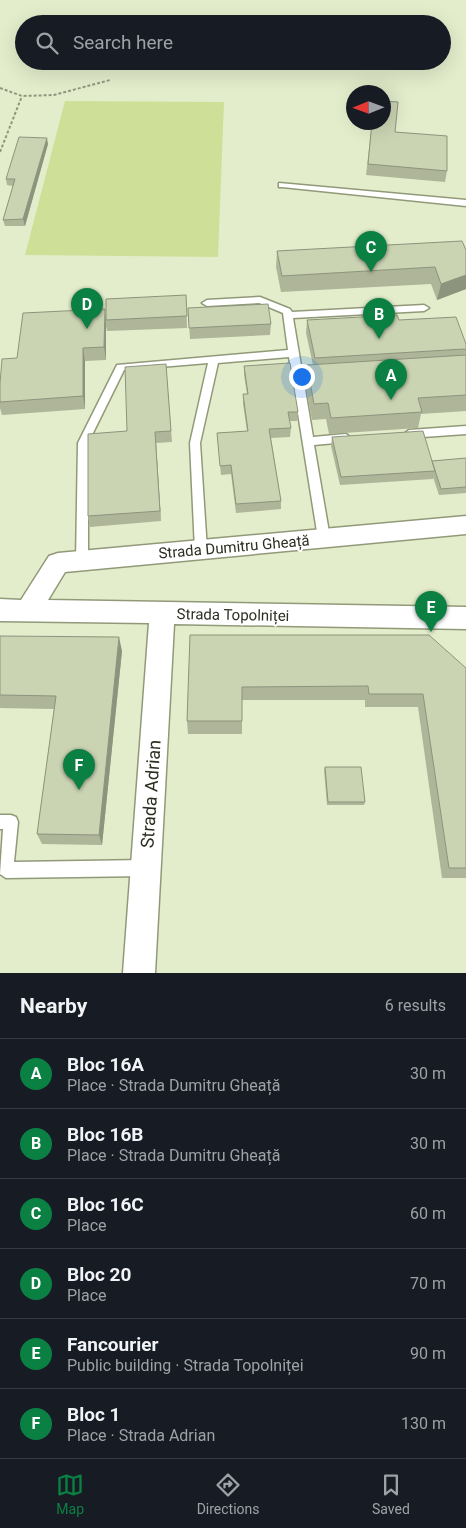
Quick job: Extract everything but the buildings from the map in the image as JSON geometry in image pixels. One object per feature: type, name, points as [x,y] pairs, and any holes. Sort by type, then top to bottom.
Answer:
[{"type":"street","name":"Strada Dumitru Gheață","points":[[28,611],[58,563],[466,525]]},
{"type":"street","name":"Strada Topolniței","points":[[0,610],[466,618]]},
{"type":"street","name":"Strada Adrian","points":[[139,973],[162,614]]},
{"type":"lane","points":[[282,185],[466,203]]},
{"type":"lane","points":[[207,304],[260,300],[287,311],[294,353],[302,376],[308,441],[324,538]]},
{"type":"lane","points":[[288,315],[424,308]]},
{"type":"lane","points":[[82,561],[84,443],[121,367],[294,353]]},
{"type":"lane","points":[[201,550],[194,444],[214,360]]},
{"type":"lane","points":[[397,435],[466,430]]},
{"type":"lane","points":[[308,441],[357,438]]},
{"type":"lane","points":[[0,822],[11,822],[6,870],[146,868]]},
{"type":"path","points":[[0,88],[22,96],[54,95],[110,80]]},
{"type":"path","points":[[0,152],[22,96]]},
{"type":"green space","points":[[65,101],[224,102],[218,257],[25,255]]},
{"type":"place","name":"Bloc 16C","points":[[371,272]]},
{"type":"place","name":"Bloc 20","points":[[87,329]]},
{"type":"place","name":"Bloc 16B","points":[[379,339]]},
{"type":"place","name":"Bloc 16A","points":[[391,400]]},
{"type":"place","name":"Fancourier","points":[[431,632]]},
{"type":"place","name":"Bloc 1","points":[[79,790]]}]
